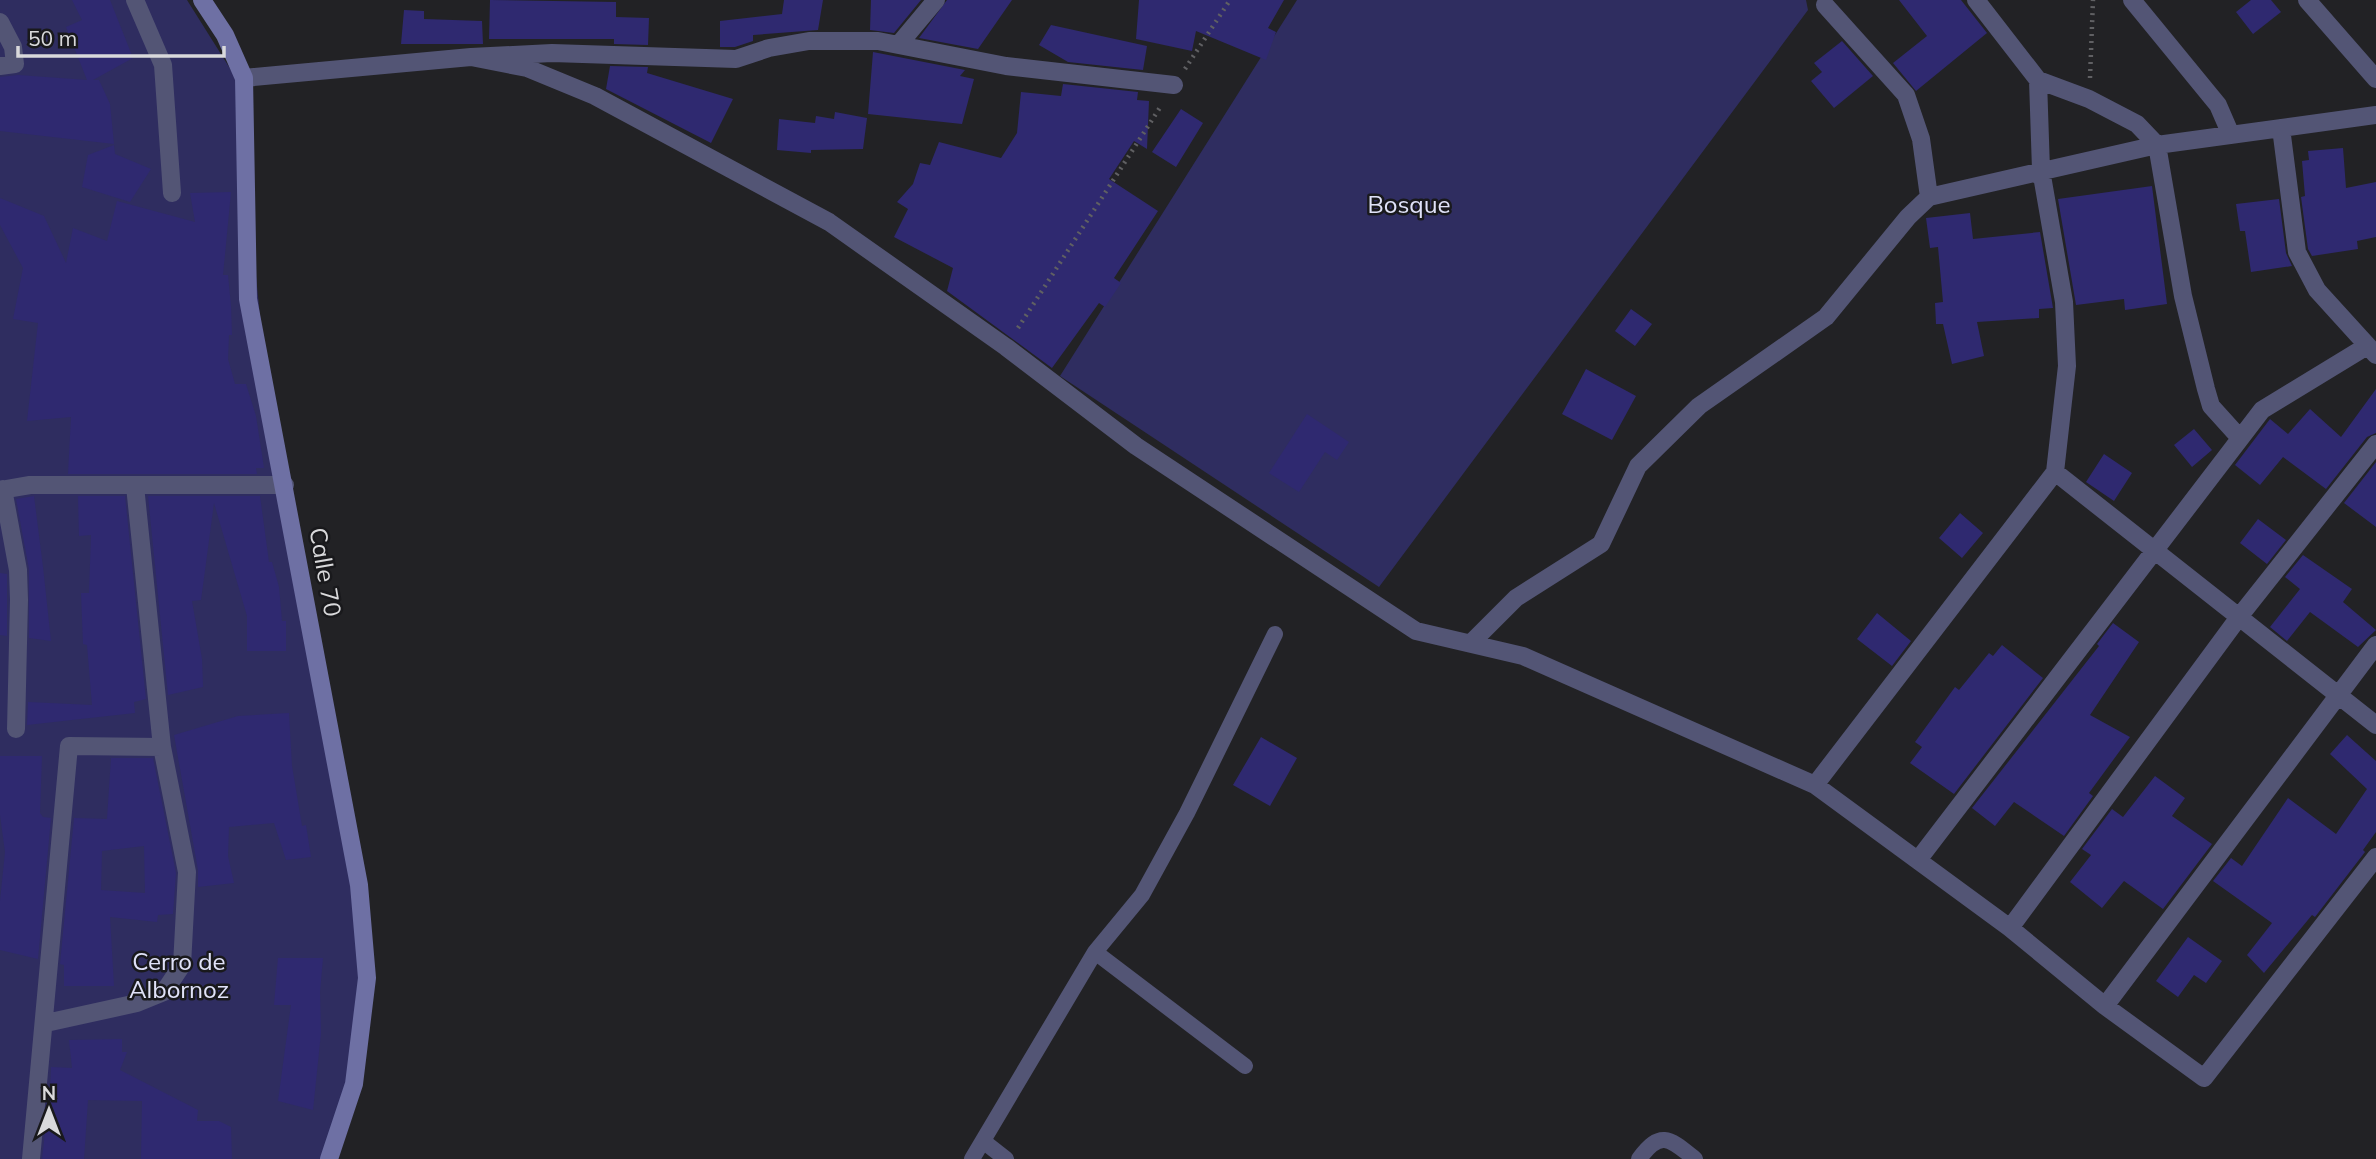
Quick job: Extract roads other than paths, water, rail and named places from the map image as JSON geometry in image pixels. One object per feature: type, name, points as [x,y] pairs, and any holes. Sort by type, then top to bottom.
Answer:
[{"type":"street","points":[[135,0],[163,65],[172,193]]},
{"type":"street","name":"Calle 70","points":[[202,0],[225,35],[244,78],[248,299],[359,885],[367,978],[354,1084],[329,1159]]},
{"type":"street","points":[[900,43],[936,0]]},
{"type":"street","points":[[1976,0],[2038,80],[2089,99],[2137,124],[2157,145],[2183,296],[2206,389],[2211,406],[2239,437]]},
{"type":"street","points":[[2132,0],[2218,105],[2231,135]]},
{"type":"street","points":[[2307,0],[2376,79]]},
{"type":"street","points":[[1825,5],[1906,95],[1921,139],[1929,197]]},
{"type":"street","points":[[0,22],[13,47],[15,64],[0,66]]},
{"type":"street","points":[[244,78],[471,57],[552,53],[736,59],[769,48],[809,41],[900,43],[1006,66],[1174,85]]},
{"type":"street","points":[[471,57],[527,68],[595,96],[817,215],[1006,347],[1136,446],[1416,631],[1523,656],[1815,785],[2010,928],[2105,1006],[2204,1078],[2376,858]]},
{"type":"street","points":[[1815,785],[2055,472],[2067,366],[2064,302],[2041,170],[2038,80]]},
{"type":"street","points":[[1472,642],[1516,598],[1601,544],[1638,466],[1699,406],[1826,317],[1909,216],[1929,197],[2157,145],[2376,115]]},
{"type":"street","points":[[1918,860],[2262,410],[2371,351],[2317,290],[2297,252],[2281,128]]},
{"type":"street","points":[[2010,928],[2239,617],[2376,444]]},
{"type":"street","points":[[2055,472],[2376,724]]},
{"type":"street","points":[[16,729],[18,580],[1,490],[30,485],[285,485]]},
{"type":"street","points":[[46,1023],[137,1003],[164,992],[182,965],[187,872],[162,747],[135,486]]},
{"type":"street","points":[[2105,1006],[2376,645]]},
{"type":"street","points":[[31,1159],[46,1023],[69,746],[162,747]]},
{"type":"lane","points":[[972,1159],[1095,952],[1142,895],[1275,634]]},
{"type":"lane","points":[[1095,952],[1245,1066]]},
{"type":"lane","points":[[1639,1159],[1654,1141],[1662,1139],[1672,1141],[1695,1159]]},
{"type":"lane","points":[[983,1141],[1006,1159]]},
{"type":"park label","name":"Bosque","points":[[1409,204]]},
{"type":"park label","name":"Cerro de Albornoz","points":[[179,975]]}]
